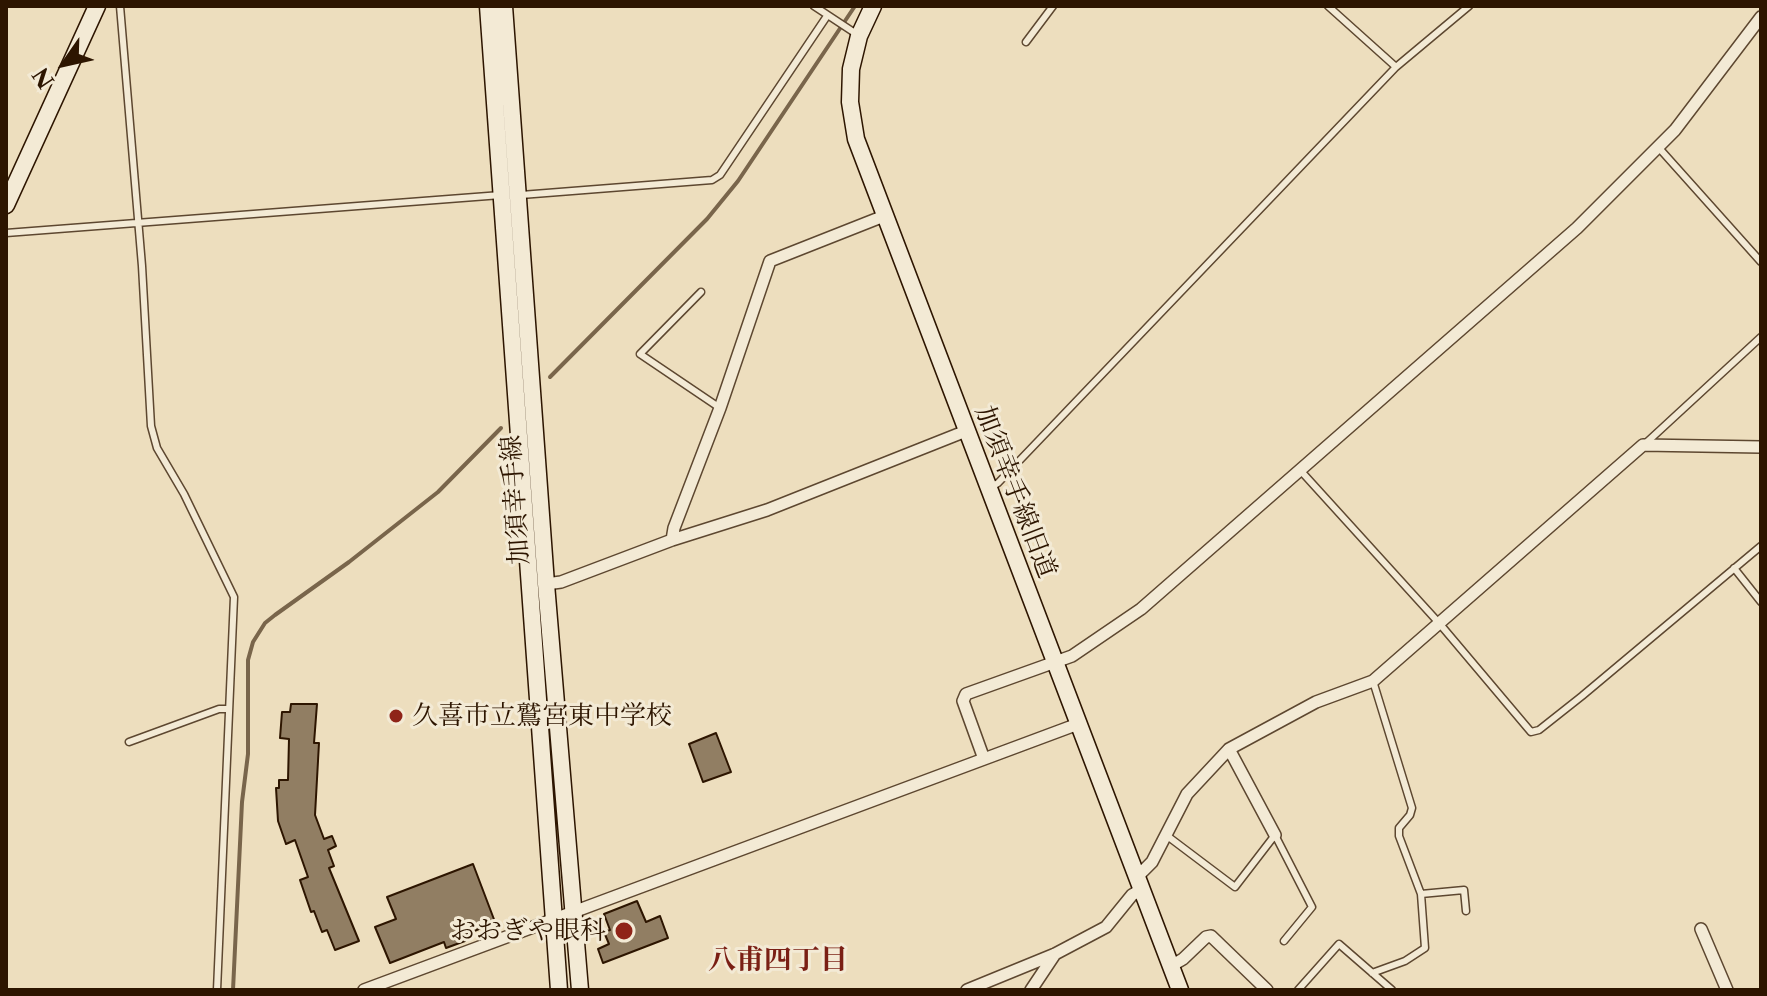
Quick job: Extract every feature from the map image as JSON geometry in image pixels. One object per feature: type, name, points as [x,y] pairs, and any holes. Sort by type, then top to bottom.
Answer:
[{"type":"main road","points":[[6,205],[97,6]]},
{"type":"main road","name":"加須幸手線","points":[[488,6],[510,195],[580,990]]},
{"type":"main road","name":"加須幸手線","points":[[504,6],[510,195],[539,749],[559,990]]},
{"type":"main road","name":"加須幸手線旧道","points":[[873,6],[854,34],[850,85],[852,122],[884,216],[1180,990]]},
{"type":"street","points":[[984,759],[963,701],[966,694],[1072,656],[1141,609],[1415,367],[1542,260],[1659,148],[1705,93],[1761,17]]},
{"type":"street","points":[[672,540],[770,261],[884,216]]},
{"type":"street","points":[[546,584],[561,582],[672,540],[767,510],[966,431]]},
{"type":"street","points":[[967,990],[1055,954],[1106,927],[1140,883],[1187,794],[1229,749],[1316,702],[1373,681],[1643,445],[1761,447]]},
{"type":"street","points":[[364,990],[1078,724]]},
{"type":"street","points":[[1229,749],[1275,835]]},
{"type":"street","points":[[1701,929],[1727,990]]},
{"type":"street","points":[[1171,966],[1211,936],[1267,990]]},
{"type":"street","points":[[1031,990],[1055,954]]},
{"type":"lane","points":[[120,6],[154,439],[219,562],[234,597],[217,990]]},
{"type":"lane","points":[[814,6],[854,34]]},
{"type":"lane","points":[[1026,42],[1053,6]]},
{"type":"lane","points":[[1328,6],[1396,67]]},
{"type":"lane","points":[[988,489],[998,483],[1396,67],[1469,6]]},
{"type":"lane","points":[[6,233],[712,180],[720,175],[827,16]]},
{"type":"lane","points":[[1659,148],[1761,262]]},
{"type":"lane","points":[[701,292],[640,354],[720,408]]},
{"type":"lane","points":[[1643,445],[1761,337]]},
{"type":"lane","points":[[1300,470],[1439,623],[1531,732],[1539,730],[1761,546]]},
{"type":"lane","points":[[1734,568],[1761,602]]},
{"type":"lane","points":[[1372,973],[1405,961],[1425,948],[1421,894],[1399,836],[1399,828],[1412,808],[1373,681]]},
{"type":"lane","points":[[129,742],[219,709],[229,709]]},
{"type":"lane","points":[[1166,835],[1235,887],[1275,835],[1312,907],[1284,941]]},
{"type":"lane","points":[[1421,894],[1464,890],[1466,911]]},
{"type":"lane","points":[[1298,990],[1339,944],[1392,990]]},
{"type":"building","points":[[291,704],[317,704],[314,743],[319,743],[315,815],[324,839],[332,836],[336,846],[328,850],[334,866],[329,868],[359,941],[335,950],[327,930],[322,932],[314,911],[311,912],[300,880],[308,877],[295,840],[286,844],[278,821],[276,788],[279,788],[279,780],[288,780],[289,739],[280,738],[282,712],[290,712]]},
{"type":"building","points":[[716,733],[731,772],[703,782],[689,744]]},
{"type":"building","points":[[473,864],[495,922],[463,936],[465,941],[446,948],[444,942],[390,963],[375,927],[396,919],[387,897]]},
{"type":"building","points":[[637,901],[646,922],[660,916],[668,938],[603,963],[598,949],[609,944],[604,932],[610,930],[604,914]]},
{"type":"waterway","points":[[550,377],[707,219],[738,181],[855,6]]},
{"type":"waterway","points":[[233,990],[242,802],[248,754],[248,660],[253,642],[265,623],[438,492],[501,428]]},
{"type":"place","name":"久喜市立鷲宮東中学校","points":[[396,716]]},
{"type":"place","name":"おおぎや眼科","points":[[624,931]]},
{"type":"district","name":"八甫四丁目","points":[[778,961]]}]
